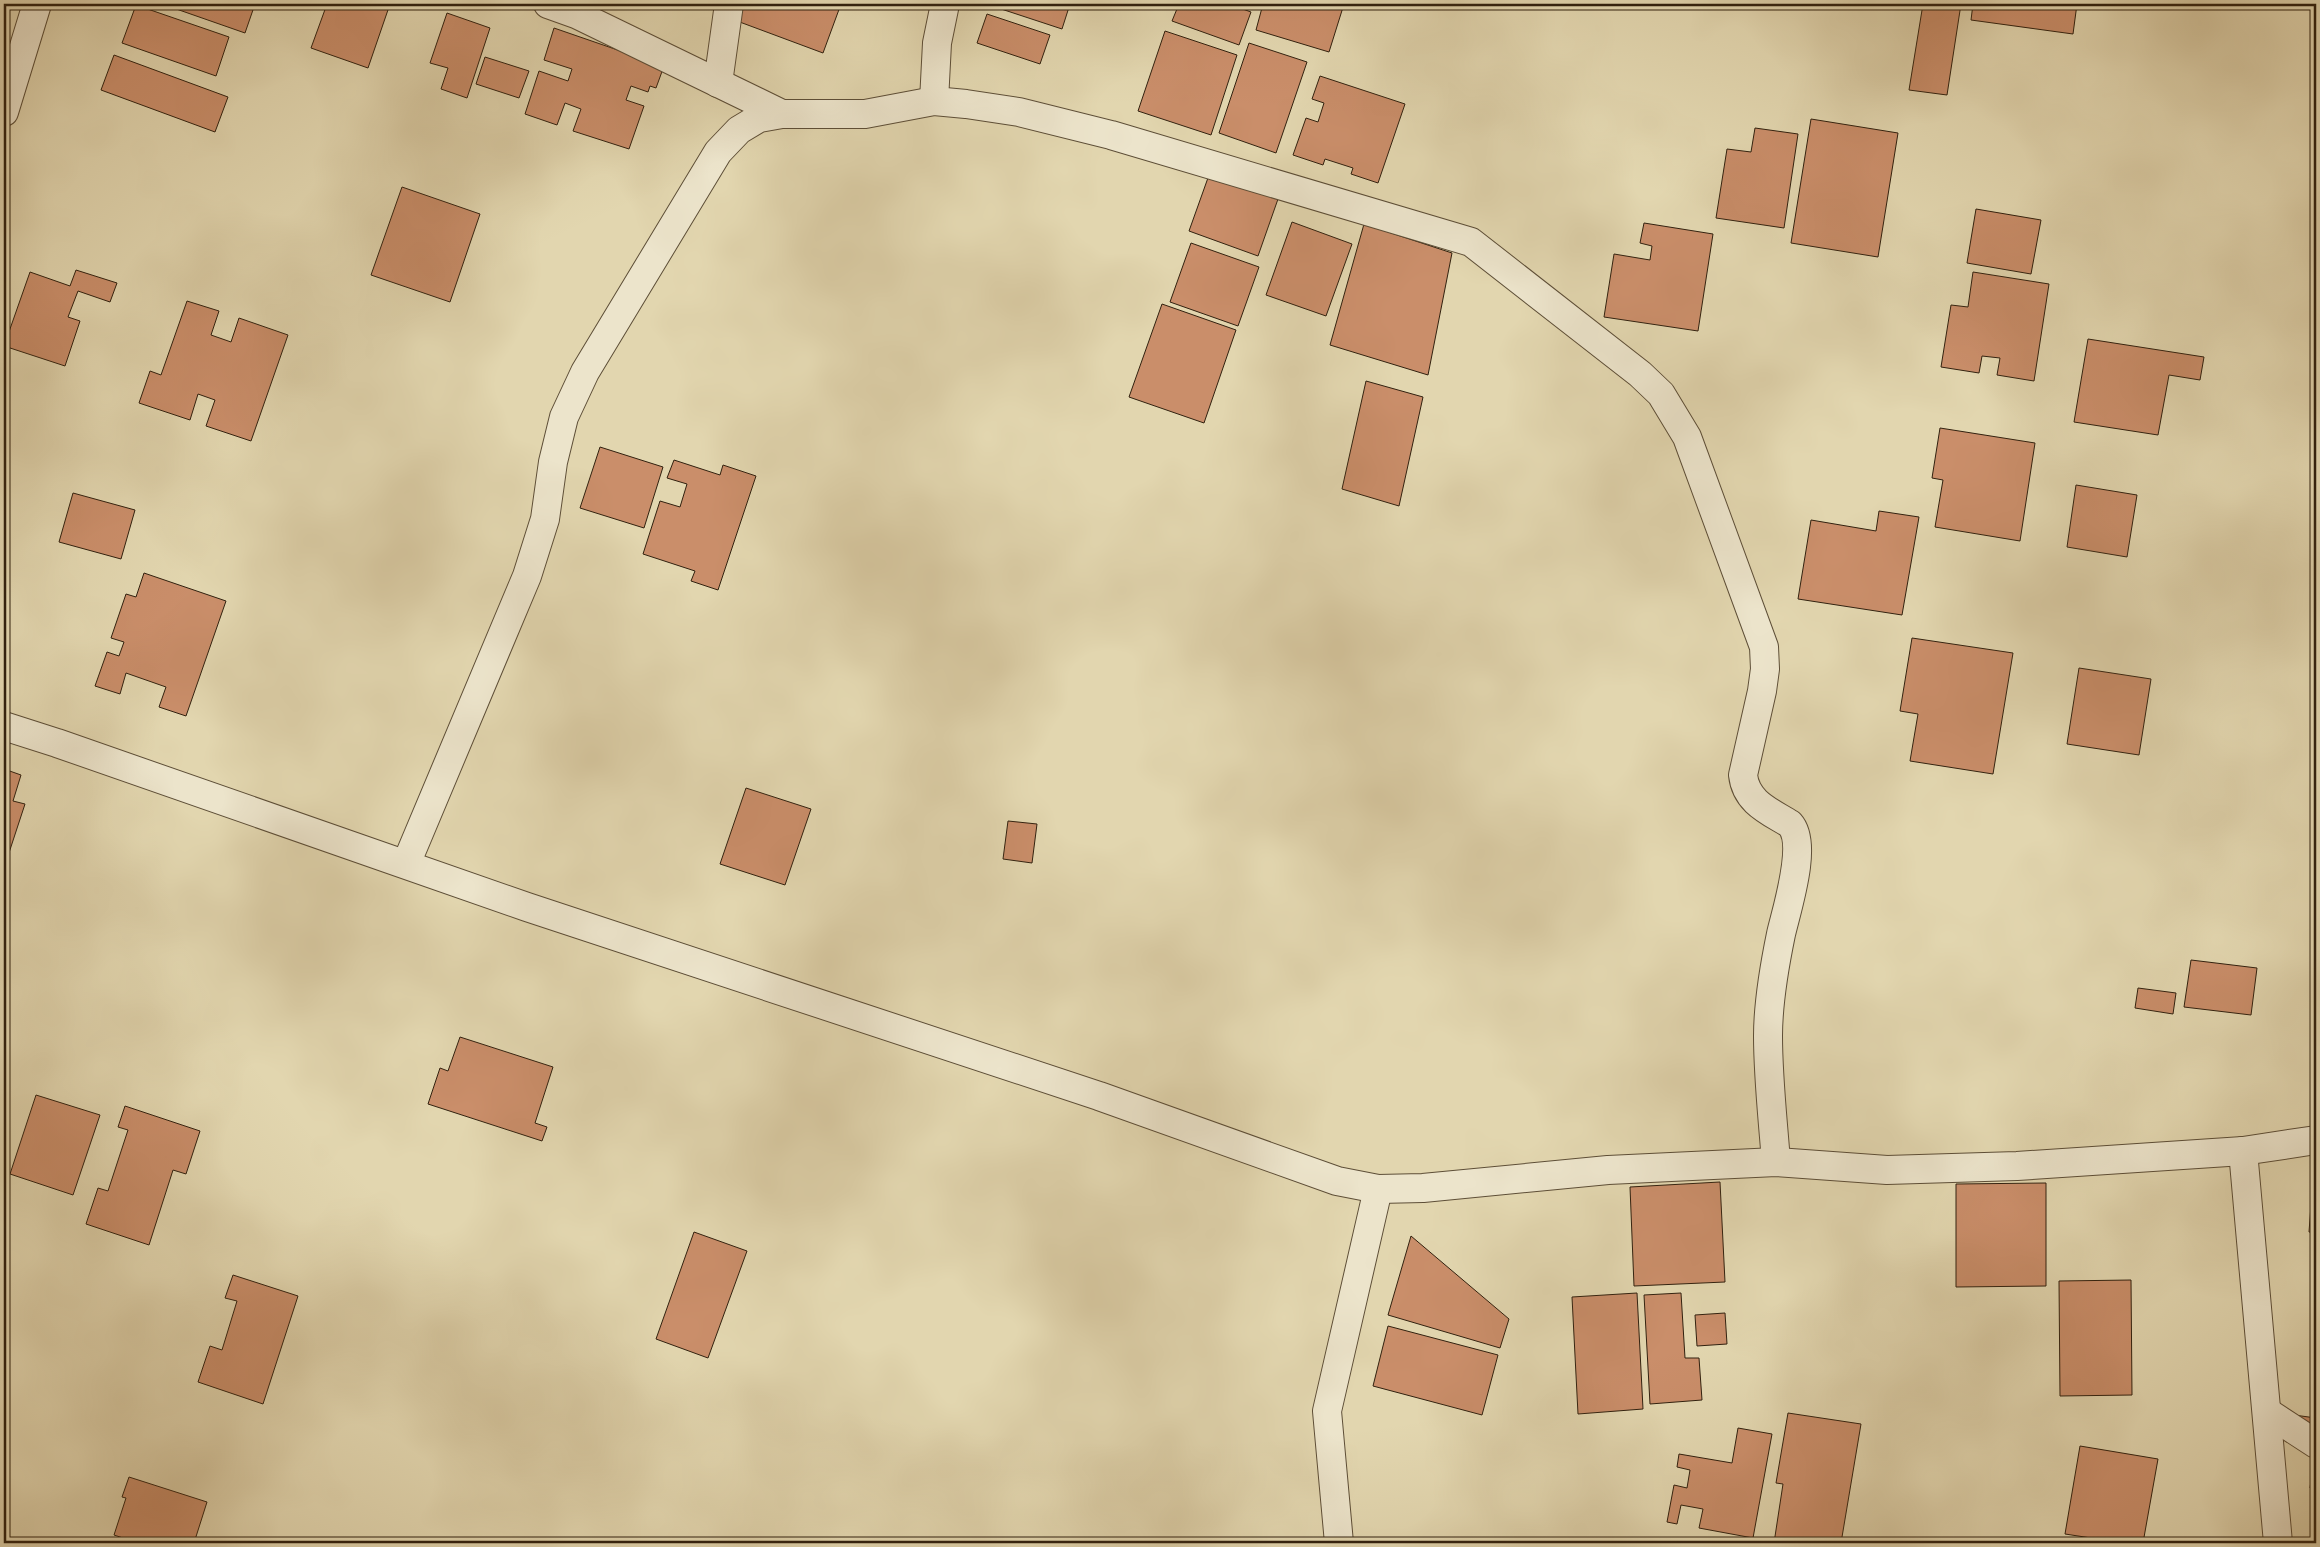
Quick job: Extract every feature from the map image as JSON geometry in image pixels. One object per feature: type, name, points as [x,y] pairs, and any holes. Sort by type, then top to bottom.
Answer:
[{"type":"street","points":[[4,112],[37,4]]},
{"type":"street","points":[[548,4],[576,14],[782,114]]},
{"type":"street","points":[[718,82],[729,4]]},
{"type":"street","points":[[934,101],[937,43],[945,4]]},
{"type":"street","points":[[406,864],[528,576],[545,519],[553,462],[564,417],[585,372],[718,152],[739,130],[760,118],[782,114],[865,114],[934,101],[1019,112],[1111,135],[1471,242],[1640,374],[1661,394],[1687,437],[1764,647],[1765,669],[1743,775],[1744,785],[1748,795],[1790,824],[1795,830],[1798,839],[1796,866],[1774,968],[1768,1036],[1776,1162]]},
{"type":"street","points":[[4,726],[57,742],[527,907],[1099,1096],[1337,1181],[1378,1189],[1441,1187],[1608,1170],[1776,1162],[1887,1170],[2017,1166],[2243,1151],[2316,1140]]},
{"type":"street","points":[[2243,1151],[2278,1543]]},
{"type":"street","points":[[1339,1543],[1327,1411],[1378,1189]]},
{"type":"street","points":[[2267,1412],[2316,1444]]},
{"type":"building","points":[[162,4],[255,4],[245,33]]},
{"type":"building","points":[[327,4],[390,4],[368,68],[311,48]]},
{"type":"building","points":[[744,4],[841,4],[823,53],[737,21]]},
{"type":"building","points":[[986,4],[1070,4],[1062,29]]},
{"type":"building","points":[[1179,4],[1229,4],[1251,12],[1239,45],[1172,21]]},
{"type":"building","points":[[1263,4],[1344,4],[1329,52],[1256,30]]},
{"type":"building","points":[[1923,4],[1961,4],[1947,95],[1909,90]]},
{"type":"building","points":[[1973,4],[2077,4],[2073,34],[1971,20]]},
{"type":"building","points":[[136,5],[229,37],[216,76],[122,43]]},
{"type":"building","points":[[447,13],[490,28],[467,98],[441,89],[448,68],[430,63]]},
{"type":"building","points":[[987,14],[1050,35],[1040,64],[977,43]]},
{"type":"building","points":[[554,28],[664,66],[656,88],[650,86],[648,92],[631,86],[626,100],[644,106],[629,149],[573,131],[581,109],[565,103],[557,125],[525,114],[539,71],[568,81],[572,69],[544,60]]},
{"type":"building","points":[[1165,31],[1237,55],[1211,135],[1138,111]]},
{"type":"building","points":[[1249,43],[1307,62],[1276,153],[1219,133]]},
{"type":"building","points":[[114,55],[228,97],[215,132],[101,90]]},
{"type":"building","points":[[485,57],[529,71],[519,98],[476,84]]},
{"type":"building","points":[[1320,76],[1405,104],[1378,183],[1351,174],[1353,168],[1325,159],[1323,165],[1293,155],[1306,118],[1318,122],[1324,103],[1312,99]]},
{"type":"building","points":[[1811,119],[1898,133],[1878,257],[1791,243]]},
{"type":"building","points":[[1755,128],[1798,134],[1784,228],[1716,218],[1727,149],[1751,152]]},
{"type":"building","points":[[1209,175],[1278,199],[1258,256],[1189,231]]},
{"type":"building","points":[[402,187],[480,214],[450,302],[371,275]]},
{"type":"building","points":[[1976,209],[2041,220],[2031,274],[1967,263]]},
{"type":"building","points":[[1292,222],[1352,244],[1326,316],[1266,295]]},
{"type":"building","points":[[1644,223],[1713,234],[1698,331],[1604,317],[1614,254],[1650,260],[1652,246],[1640,243]]},
{"type":"building","points":[[1364,224],[1452,253],[1428,375],[1330,345]]},
{"type":"building","points":[[1191,243],[1259,267],[1238,326],[1170,302]]},
{"type":"building","points":[[76,270],[117,283],[110,302],[78,291],[68,317],[80,321],[65,366],[4,346],[30,272],[70,286]]},
{"type":"building","points":[[1973,272],[2049,284],[2034,381],[1997,375],[2000,358],[1982,356],[1979,373],[1941,367],[1951,305],[1968,307]]},
{"type":"building","points":[[187,301],[219,311],[211,335],[231,342],[239,318],[288,335],[251,441],[206,426],[215,400],[198,394],[190,420],[139,403],[150,371],[161,375]]},
{"type":"building","points":[[1162,304],[1236,330],[1204,423],[1129,397]]},
{"type":"building","points":[[2088,339],[2204,357],[2200,380],[2169,375],[2158,435],[2074,422]]},
{"type":"building","points":[[1366,381],[1423,397],[1399,506],[1342,489]]},
{"type":"building","points":[[1940,428],[2035,443],[2020,541],[1935,527],[1943,480],[1932,478]]},
{"type":"building","points":[[600,447],[663,467],[644,528],[580,508]]},
{"type":"building","points":[[674,460],[720,475],[723,465],[756,476],[718,590],[691,581],[695,571],[643,554],[660,501],[680,507],[687,484],[667,478]]},
{"type":"building","points":[[2076,485],[2137,495],[2127,557],[2067,547]]},
{"type":"building","points":[[73,493],[135,510],[121,559],[59,542]]},
{"type":"building","points":[[1879,511],[1919,517],[1902,615],[1798,599],[1811,520],[1876,531]]},
{"type":"building","points":[[144,573],[226,601],[186,716],[159,707],[166,687],[126,673],[120,694],[95,686],[107,652],[119,656],[124,642],[111,638],[126,594],[136,597]]},
{"type":"building","points":[[1912,638],[2013,653],[1993,774],[1910,761],[1918,714],[1900,711]]},
{"type":"building","points":[[2079,668],[2151,679],[2139,755],[2067,744]]},
{"type":"building","points":[[4,769],[21,775],[13,801],[25,804],[4,868]]},
{"type":"building","points":[[746,788],[811,809],[785,885],[720,864]]},
{"type":"building","points":[[1008,821],[1037,824],[1032,863],[1003,859]]},
{"type":"building","points":[[2191,960],[2257,968],[2251,1015],[2184,1007]]},
{"type":"building","points":[[2138,988],[2176,993],[2173,1014],[2135,1008]]},
{"type":"building","points":[[460,1037],[553,1067],[535,1123],[547,1127],[542,1141],[428,1104],[440,1068],[448,1071]]},
{"type":"building","points":[[36,1095],[100,1115],[73,1195],[10,1174]]},
{"type":"building","points":[[125,1106],[200,1131],[186,1174],[173,1170],[149,1245],[86,1224],[98,1188],[108,1191],[128,1130],[118,1127]]},
{"type":"building","points":[[1720,1182],[1725,1282],[1634,1286],[1630,1187]]},
{"type":"building","points":[[2046,1183],[2046,1286],[1956,1287],[1956,1184]]},
{"type":"building","points":[[2311,1205],[2316,1205],[2316,1233],[2309,1232]]},
{"type":"building","points":[[694,1232],[747,1251],[708,1358],[656,1339]]},
{"type":"building","points":[[1411,1236],[1509,1319],[1500,1348],[1388,1315]]},
{"type":"building","points":[[233,1275],[298,1296],[263,1404],[198,1382],[210,1346],[222,1350],[237,1301],[225,1298]]},
{"type":"building","points":[[2131,1280],[2132,1395],[2060,1396],[2059,1281]]},
{"type":"building","points":[[1637,1293],[1643,1409],[1578,1414],[1572,1297]]},
{"type":"building","points":[[1681,1293],[1685,1358],[1699,1358],[1702,1400],[1650,1404],[1644,1295]]},
{"type":"building","points":[[1725,1313],[1727,1344],[1697,1346],[1695,1315]]},
{"type":"building","points":[[1388,1326],[1498,1355],[1482,1415],[1373,1386]]},
{"type":"building","points":[[1788,1413],[1861,1424],[1841,1543],[1774,1543],[1783,1484],[1776,1483]]},
{"type":"building","points":[[2294,1415],[2316,1418],[2316,1439]]},
{"type":"building","points":[[1738,1428],[1772,1434],[1753,1538],[1699,1528],[1703,1509],[1681,1505],[1677,1524],[1667,1522],[1674,1485],[1687,1488],[1690,1470],[1677,1467],[1679,1454],[1732,1463]]},
{"type":"building","points":[[2316,1443],[2316,1489],[2310,1488]]},
{"type":"building","points":[[2080,1446],[2158,1459],[2143,1543],[2124,1543],[2065,1534]]},
{"type":"building","points":[[129,1477],[207,1502],[194,1543],[138,1543],[114,1535],[126,1498],[122,1497]]}]
